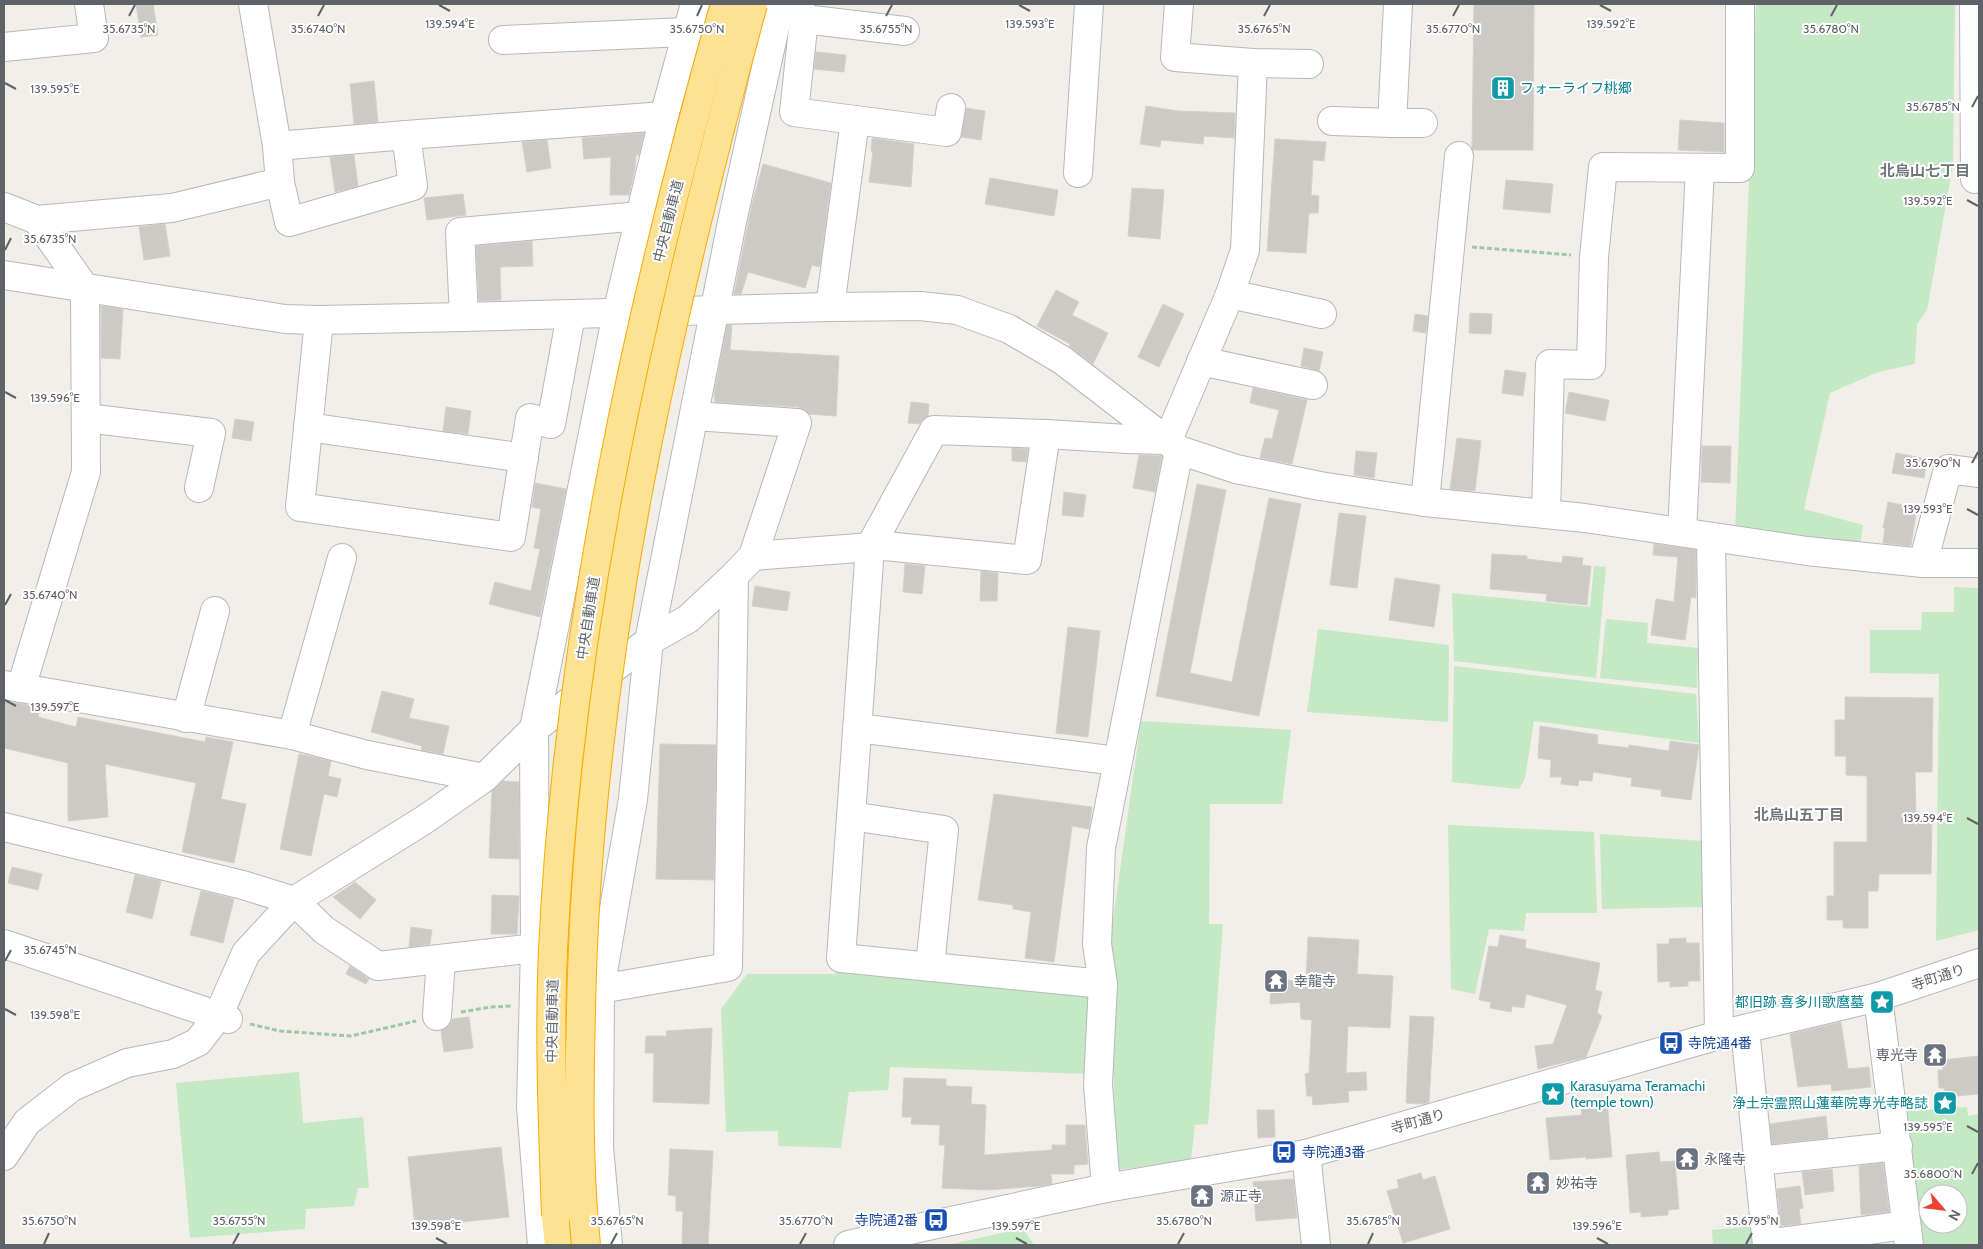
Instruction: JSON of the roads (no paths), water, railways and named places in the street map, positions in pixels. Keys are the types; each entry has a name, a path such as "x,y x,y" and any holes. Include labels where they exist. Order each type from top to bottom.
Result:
{"highway":[{"name":"中央自動車道","path":"559,1245 556,1216 551,1083 553,951 562,829 574,711 595,573 641,331 725,4"},
{"name":"中央自動車道","path":"586,1245 579,1085 582,945 602,714 620,596 670,338 702,200 753,4"}],"street":[{"path":"4,47 94,38 88,4"},
{"path":"253,4 277,146 280,182 290,222 413,186 406,135"},
{"path":"542,1245 531,1107 532,1005 535,948 534,729 617,313 664,116 695,4"},
{"path":"608,1245 599,1148 600,989 633,799 649,641 732,222 780,4"},
{"path":"1078,173 1089,4"},
{"path":"1179,4 1175,56 1253,63 1310,64"},
{"path":"1392,123 1398,4"},
{"path":"1546,514 1550,364 1591,364 1594,257 1603,166 1740,168 1740,4"},
{"path":"1974,4 1975,179"},
{"path":"905,30 801,11 794,112 947,131"},
{"path":"503,40 686,32"},
{"path":"1106,1188 1098,1084 1103,984 1096,944 1100,848 1174,445 1201,361 1230,294 1244,250 1253,63"},
{"path":"277,146 664,116"},
{"path":"830,307 855,120"},
{"path":"1332,122 1423,123"},
{"path":"1425,502 1459,156"},
{"path":"1682,532 1700,168"},
{"path":"4,207 37,220 172,208 280,182"},
{"path":"464,317 460,232 640,216"},
{"path":"37,220 85,288 86,472 12,686 186,718 292,735 367,755 484,778"},
{"path":"4,275 285,319 571,315 830,307 920,306 957,310 1009,329 1062,360 1174,445"},
{"path":"1230,294 1322,314"},
{"path":"319,320 300,507 511,537 530,418 551,424 571,315"},
{"path":"1201,361 1313,385"},
{"path":"5,1151 27,1122 72,1088 127,1063 173,1054 198,1042 223,1017 246,953 294,901 424,820 484,778 534,729 649,641 688,619 753,556 797,423 694,416"},
{"path":"86,418 211,433 199,488"},
{"path":"308,427 524,458"},
{"path":"1103,984 841,958 870,547 934,430 1046,434 1174,445 1236,468 1320,486 1425,502 1586,518 1807,551 1923,563 1979,563"},
{"path":"753,556 885,546 1028,560 1046,434"},
{"path":"1923,563 1948,469 1979,473"},
{"path":"1711,538 1732,1032 1758,1161 1767,1245 1908,1235 1878,997"},
{"path":"292,735 342,558"},
{"path":"600,989 728,967 734,576"},
{"path":"186,718 215,611"},
{"path":"858,728 1117,760"},
{"path":"851,816 944,830 930,966"},
{"path":"4,827 243,885 294,901 324,930 378,966 535,948"},
{"path":"4,944 223,1017"},
{"path":"437,1016 441,959"},
{"name":"寺町通り","path":"848,1245 1106,1188 1306,1154 1732,1032 1878,997 1979,963"},
{"path":"1758,1161 1898,1146"},
{"path":"1306,1154 1316,1245"}],"place":[{"name":"フォーライフ桃郷","path":"1503,88"},
{"name":"幸龍寺","path":"1276,981"},
{"name":"都旧跡 喜多川歌麿墓","path":"1882,1002"},
{"name":"寺院通4番","path":"1671,1043"},
{"name":"専光寺","path":"1935,1055"},
{"name":"Karasuyama Teramachi (temple town)","path":"1553,1094"},
{"name":"浄土宗霊照山蓮華院専光寺略誌","path":"1945,1103"},
{"name":"寺院通3番","path":"1284,1152"},
{"name":"永隆寺","path":"1687,1159"},
{"name":"妙祐寺","path":"1538,1183"},
{"name":"源正寺","path":"1202,1196"},
{"name":"寺院通2番","path":"936,1220"}],"district":[{"name":"北烏山七丁目","path":"1925,171"},
{"name":"北烏山五丁目","path":"1799,815"}]}
